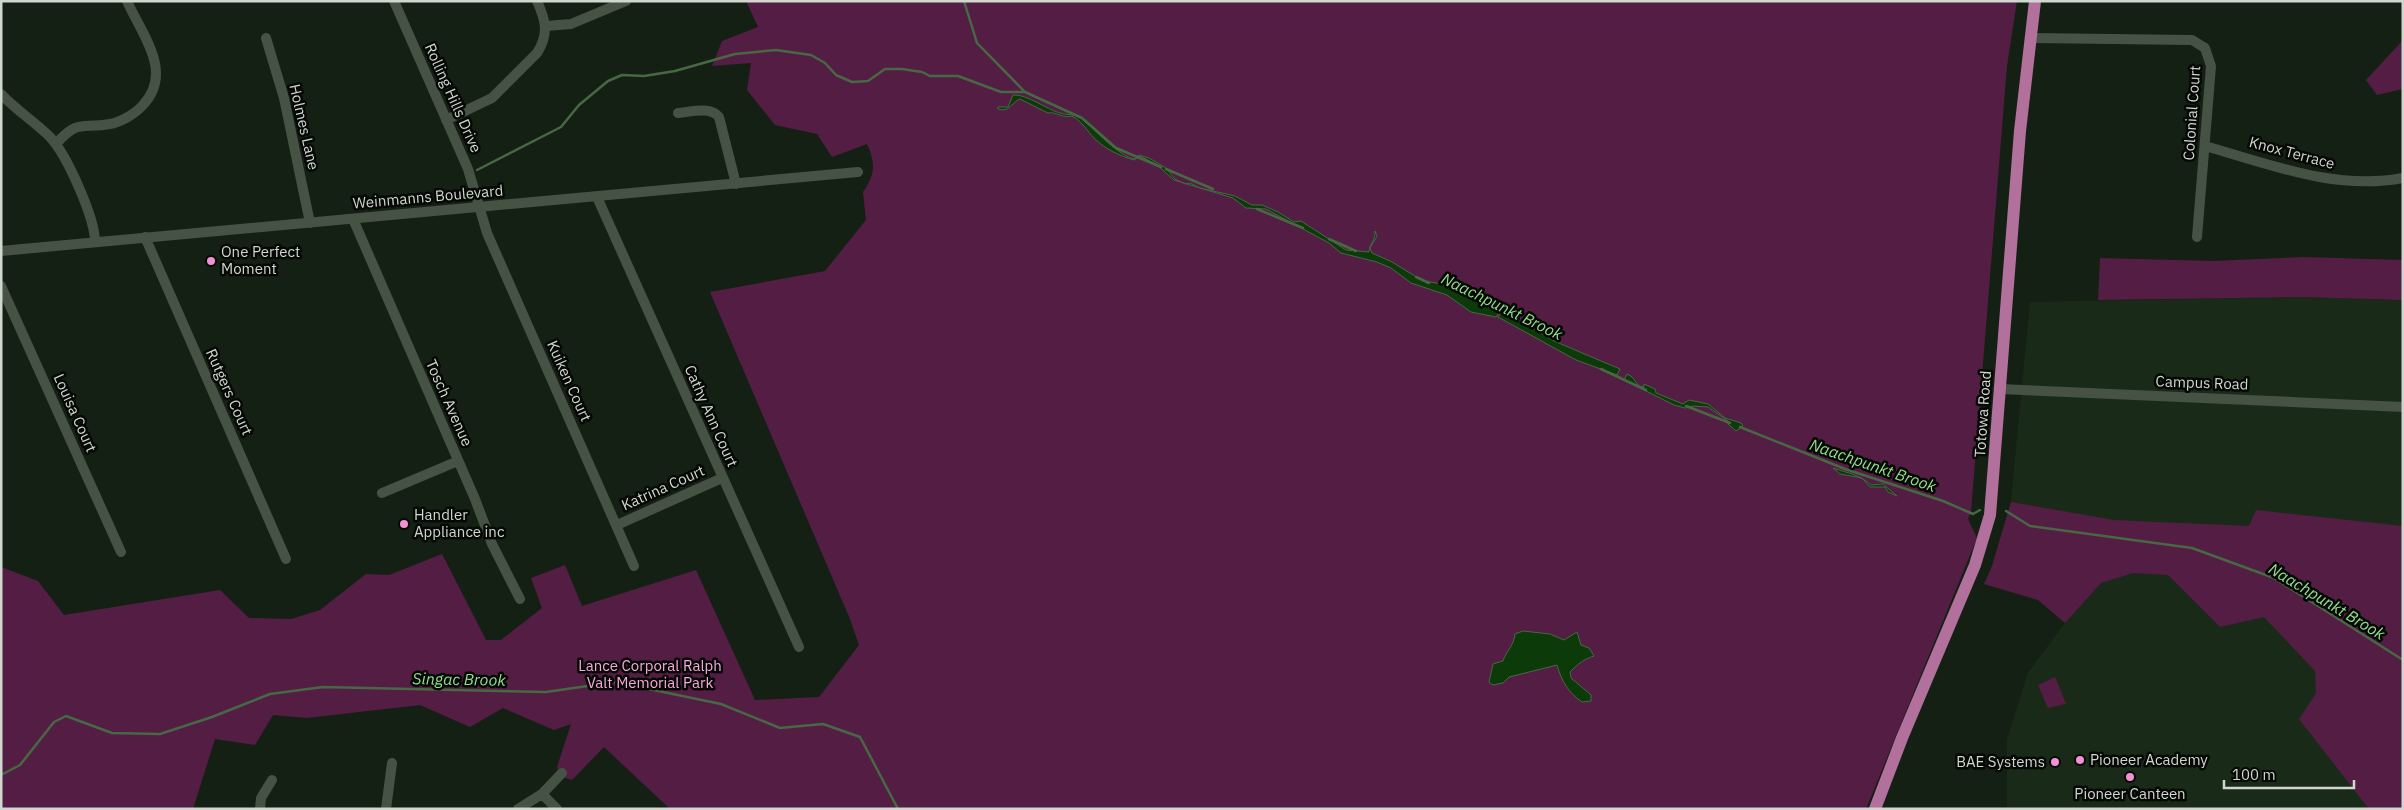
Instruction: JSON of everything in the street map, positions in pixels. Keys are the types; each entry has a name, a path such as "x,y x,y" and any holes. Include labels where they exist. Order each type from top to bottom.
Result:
{"main road":[{"name":"Totowa Road","path":"1874,809 1975,565 1987,528 1992,501 2020,132 2035,1"}],"street":[{"path":"56,144 73,127 110,124 132,114 144,103 153,90 158,75 155,60 126,1"},
{"name":"Rolling Hills Drive","path":"394,1 468,169 478,208"},
{"path":"446,120 485,103 499,93 537,53 545,37 546,26 537,1"},
{"path":"546,26 571,24 626,1"},
{"name":"Holmes Lane","path":"266,38 284,98 310,223"},
{"name":"Colonial Court","path":"2031,38 2192,40 2199,43 2208,53 2211,66 2197,238"},
{"path":"1,94 56,144 93,223 96,242"},
{"path":"678,113 706,111 720,117 736,184"},
{"name":"Knox Terrace","path":"2205,146 2328,179 2386,181 2403,178"},
{"name":"Weinmanns Boulevard","path":"1,250 858,172"},
{"name":"Cathy Ann Court","path":"597,197 799,647"},
{"name":"Kuiken Court","path":"478,208 634,566"},
{"name":"Tosch Avenue","path":"353,219 458,460 492,544 520,599"},
{"name":"Rutgers Court","path":"144,237 286,559"},
{"name":"Louisa Court","path":"1,286 121,552"},
{"name":"Campus Road","path":"2001,390 2403,407"},
{"path":"382,493 458,460"},
{"name":"Katrina Court","path":"617,525 722,478"},
{"path":"386,809 392,763"},
{"path":"518,809 542,794 562,773"},
{"path":"260,809 261,798 272,780"},
{"path":"542,794 556,809"}],"shaded area":[{"path":"1013,95 1030,99 1060,113 1079,117 1122,153 1135,159 1139,155 1149,158 1166,168 1175,179 1182,182 1174,180 1156,164 1140,156 1134,160 1108,149 1099,143 1072,116 1065,117 1048,113 1020,99 1005,110 998,109 998,107 1008,107"},
{"path":"1201,188 1235,196 1252,205 1262,205 1294,222 1301,221 1346,250 1369,252 1370,247 1374,237 1375,231 1377,236 1370,248 1372,253 1392,262 1423,281 1462,287 1501,309 1496,317 1471,312 1447,295 1411,283 1391,268 1377,262 1341,253 1329,243 1266,209 1246,208 1233,198"},
{"path":"2300,297 2403,300 2403,809 2007,809 2007,739 2028,673 2065,623 2038,600 1984,584 1992,566 2011,502 2030,302"},
{"path":"1503,310 1554,341 1620,369 1617,375 1576,360 1498,317"},
{"path":"1627,374 1639,386 1644,387 1644,384 1655,389 1656,393 1683,404 1689,400 1708,404 1725,418 1741,423 1743,426 1736,431 1728,424 1728,421 1708,407 1694,406 1685,408 1674,405 1624,380"},
{"path":"1833,468 1853,474 1861,478 1840,474"},
{"path":"1863,479 1871,485 1883,484 1897,496 1888,492 1885,487 1870,487"},
{"path":"1523,631 1550,634 1564,640 1577,632 1581,645 1589,648 1594,656 1578,664 1570,672 1571,678 1591,695 1591,701 1582,702 1569,690 1563,682 1557,665 1509,677 1503,683 1493,685 1489,682 1493,664 1503,661 1515,634"}],"green space":[{"name":"Lance Corporal Ralph Valt Memorial Park","path":"746,1 2017,1 2007,66 1971,512 1968,519 1977,538 1866,809 670,809 604,747 572,780 559,776 557,767 571,724 554,730 503,708 470,727 420,705 307,718 273,715 255,745 215,739 193,809 1,809 1,567 38,581 64,615 220,590 249,618 291,619 320,610 366,574 389,575 442,554 486,640 501,640 542,608 531,578 565,565 582,606 696,570 755,700 819,697 859,645 850,619 710,292 825,271 866,220 863,192 870,180 873,163 867,144 832,157 817,134 775,125 747,90 751,63 712,66 722,41 758,27"},
{"path":"2403,40 2403,89 2377,95 2366,80"},
{"path":"2302,257 2403,260 2403,300 2300,297 2098,300 2100,258 2213,261"},
{"path":"2011,502 2114,520 2249,526 2256,510 2403,526 2403,809 2369,809 2299,719 2316,693 2315,671 2264,617 2220,627 2168,575 2133,573 2101,583 2065,623 2038,600 1984,584 1992,566"},
{"path":"2055,677 2066,704 2048,708 2038,685"}],"waterway":[{"name":"Naachpunkt Brook","path":"964,1 977,43 1025,92 1082,118 1116,148 1161,167"},
{"name":"Naachpunkt Brook","path":"477,170 561,127 579,105 608,81 622,75 644,76 675,71 735,54 776,50 811,55 825,63 836,75 852,82 868,81 885,69 902,69 922,72 930,76 958,76 1001,92 1024,92"},
{"name":"Naachpunkt Brook","path":"1166,169 1213,189"},
{"name":"Naachpunkt Brook","path":"1257,209 1303,228"},
{"name":"Naachpunkt Brook","path":"1329,239 1356,251"},
{"name":"Naachpunkt Brook","path":"1416,277 1429,283"},
{"name":"Naachpunkt Brook","path":"1601,369 1646,390"},
{"name":"Naachpunkt Brook","path":"1686,406 1730,423"},
{"name":"Naachpunkt Brook","path":"1740,427 1845,469 1943,501 1973,514 1980,510"},
{"name":"Naachpunkt Brook","path":"2006,511 2030,526 2192,548 2274,578 2403,660"},
{"name":"Singac Brook","path":"1,775 20,765 54,722 66,716 112,733 160,734 212,717 270,694 323,687 546,692 615,682 721,704 780,728 823,724 860,737 898,809"}],"place":[{"name":"One Perfect Moment","path":"211,261"},
{"name":"Handler Appliance inc","path":"404,524"},
{"name":"Pioneer Academy","path":"2080,760"},
{"name":"BAE Systems","path":"2055,762"},
{"name":"Pioneer Canteen","path":"2130,777"}]}
